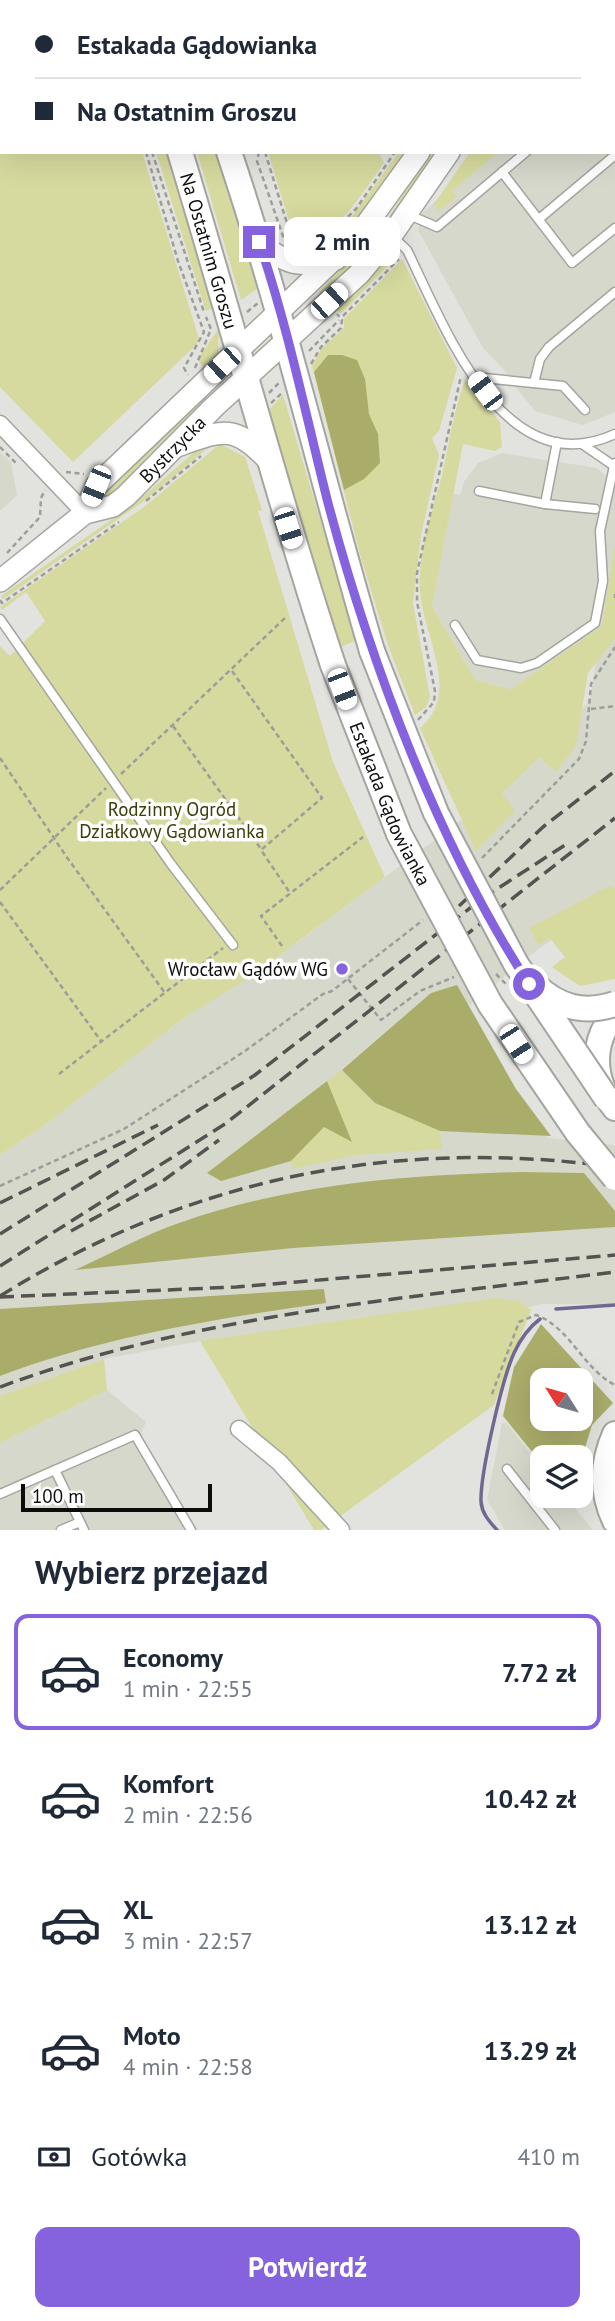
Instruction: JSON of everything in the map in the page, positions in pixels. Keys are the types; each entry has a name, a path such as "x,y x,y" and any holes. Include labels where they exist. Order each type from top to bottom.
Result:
{"main road":[{"name":"Na Ostatnim Groszu","path":"181,154 238,351"},
{"path":"230,154 260,244 273,305 287,340"},
{"name":"Estakada Gądowianka","path":"287,340 329,505 372,651 436,813 516,964 611,1103"},
{"name":"Estakada Gądowianka","path":"238,351 268,460 333,665 399,834 490,1004 556,1102 615,1178"},
{"path":"516,964 545,994 566,1006 585,1010 615,1004"},
{"path":"611,1103 597,1070 597,1045 615,1013"},
{"path":"615,1434 604,1475 607,1502 615,1521"}],"street":[{"name":"Bystrzycka","path":"85,513 96,486 238,351 273,305 336,259 374,218 418,154"},
{"name":"Bystrzycka","path":"0,581 85,513 113,506 359,274 391,236 448,154"},
{"path":"260,244 282,259 298,265 336,259"},
{"path":"0,424 85,513"},
{"path":"174,447 218,431 228,432 246,438 268,460"},
{"path":"239,1429 279,1462 341,1530"}],"lane":[{"path":"407,214 437,227 524,154"},
{"path":"539,219 615,155"},
{"path":"502,172 572,263 615,228"},
{"path":"391,236 407,250 466,367 495,405 516,425 557,442 582,444 615,434"},
{"path":"534,383 540,359 549,347 615,292"},
{"path":"474,377 563,386 586,410"},
{"path":"545,504 557,442"},
{"path":"455,625 477,660 521,667 537,663 595,623 603,581 600,531 614,464 582,444"},
{"path":"479,491 545,504 595,509"},
{"path":"0,618 113,781 232,943"},
{"path":"0,1494 135,1435 191,1530"},
{"path":"507,1469 555,1530"},
{"path":"55,1470 82,1526 61,1530"}],"path":[{"path":"147,154 204,332 184,368 189,376"},
{"path":"153,154 211,329 195,363 195,369 201,376"},
{"path":"259,154 257,161 283,237 291,249 294,242 266,154"},
{"path":"315,248 356,209 394,154"},
{"path":"244,314 273,305"},
{"path":"198,316 205,314"},
{"path":"306,357 310,348 340,319 341,328 321,347 311,364"},
{"path":"422,714 428,710 435,691 417,602 417,573 453,401 466,367"},
{"path":"263,399 281,380"},
{"path":"265,409 284,391"},
{"path":"0,560 40,517 43,491 51,484"},
{"path":"0,890 286,617"},
{"path":"486,868 482,858 579,759 586,741 591,709 591,684 615,647"},
{"path":"231,670 322,798 261,850"},
{"path":"591,709 615,706"},
{"path":"173,726 289,893"},
{"path":"0,758 166,993"},
{"path":"282,946 261,916 363,837"},
{"path":"0,902 101,1041"},
{"path":"0,1185 124,1129 245,1051 348,979 426,918"},
{"path":"59,1074 232,943"},
{"path":"348,979 381,1020 420,991"},
{"path":"492,1394 519,1322 536,1315 549,1320 601,1376 615,1385"}],"shaded area":[{"path":"492,154 615,154 615,412 583,425 535,411 513,384 506,384 508,374 483,348 418,230 423,212"},
{"path":"0,452 11,462 17,495 0,511"},
{"path":"502,453 597,468 606,476 615,477 615,895 536,951 466,1008 529,1116 548,1138 615,1145 615,1304 541,1304 472,1322 200,1341 104,1359 0,1396 0,1155 45,1125 184,1018 298,942 464,818 590,701 601,627 511,689 475,680 432,606 453,494 460,495 464,482 478,463"},
{"path":"107,1390 146,1422 137,1443 186,1530 0,1530 0,1443"},
{"path":"502,1423 506,1423 530,1453 530,1508 575,1508 593,1530 505,1530 487,1500"}],"green space":[{"path":"0,154 143,154 199,339 196,345 73,462 0,387"},
{"path":"157,154 167,154 213,308 206,311"},
{"path":"198,154 220,154 261,286 241,300"},
{"path":"269,154 379,154 384,163 358,199 324,238 303,252 298,250"},
{"path":"398,154 408,154 353,227 325,251 308,259 353,215"},
{"path":"428,154 439,154 377,242 323,296 319,292 384,225"},
{"path":"469,154 496,154 452,191 456,197 439,211 434,204"},
{"path":"395,258 341,314 335,308 383,260"},
{"path":"402,259 457,368 439,431 432,438 439,455 421,535 413,603 430,697 426,707 415,715 389,648 361,558 312,366 322,348 344,328 344,319"},
{"path":"219,328 218,353 206,369 197,360"},
{"path":"328,355 342,355 357,360 365,379 369,414 378,434 380,463 364,479 344,490 314,372"},
{"path":"465,380 500,422 502,447 495,451 463,444 432,606 475,680 511,689 602,626 615,544 615,639 588,673 576,746 556,772 539,757 502,793 515,811 476,851 420,728 432,714 438,698 439,681 420,591 421,562 426,532"},
{"path":"203,394 207,399 150,454 110,499 94,499"},
{"path":"283,395 356,640 341,647 268,411"},
{"path":"221,437 144,501 3,599 1,596 134,504 204,444"},
{"name":"Rodzinny Ogród Działkowy Gądowianka","path":"220,444 245,457 262,510 258,511 333,762 385,877 250,977 184,1018 45,1125 0,1155 0,646 10,656 45,621 26,592 2,610 0,607 144,507"},
{"path":"609,886 615,888 615,979 580,986 552,967 565,957 550,938 538,945 529,928"},
{"path":"457,985 516,1089 551,1136 440,1131 375,1103 342,1070 431,993"},
{"path":"342,1070 375,1103 440,1131 442,1149 356,1155 292,1169 291,1161 324,1127 351,1141 327,1081"},
{"path":"327,1081 352,1142 324,1127 291,1161 221,1181 207,1173"},
{"path":"520,1172 584,1173 615,1211 615,1227 293,1248 75,1270 169,1227 223,1209 265,1199 307,1190 392,1179"},
{"path":"324,1289 326,1303 161,1330 80,1350 0,1376 0,1309"},
{"path":"496,1298 519,1301 531,1310 494,1405 321,1530 314,1530 200,1341"},
{"path":"541,1324 581,1368 530,1368 530,1432 590,1432 586,1445 530,1445 530,1449 503,1416 514,1367"},
{"path":"104,1359 107,1390 0,1443 0,1396"},
{"path":"593,1381 613,1403 593,1424"}],"waterway":[{"path":"556,1309 615,1305"},
{"path":"497,1530 489,1521 481,1502 488,1450 514,1353 525,1334 540,1319"}],"railway":[{"path":"459,906 543,827 615,771"},
{"path":"0,1266 225,1124 615,818"},
{"path":"0,1234 255,1075 483,898 565,845"},
{"path":"0,1203 158,1125"},
{"path":"71,1231 164,1180 219,1140"},
{"path":"0,1296 72,1255 145,1222 220,1195 296,1176 373,1164 452,1158 533,1159 615,1167"},
{"path":"0,1297 236,1287 615,1255"},
{"path":"0,1387 74,1362 226,1325 382,1301 615,1272"}],"place":[{"name":"Wrocław Gądów WG","path":"342,969"}],"route":[{"path":"259,242 298,377 329,505 372,651 436,813 529,984"}]}
